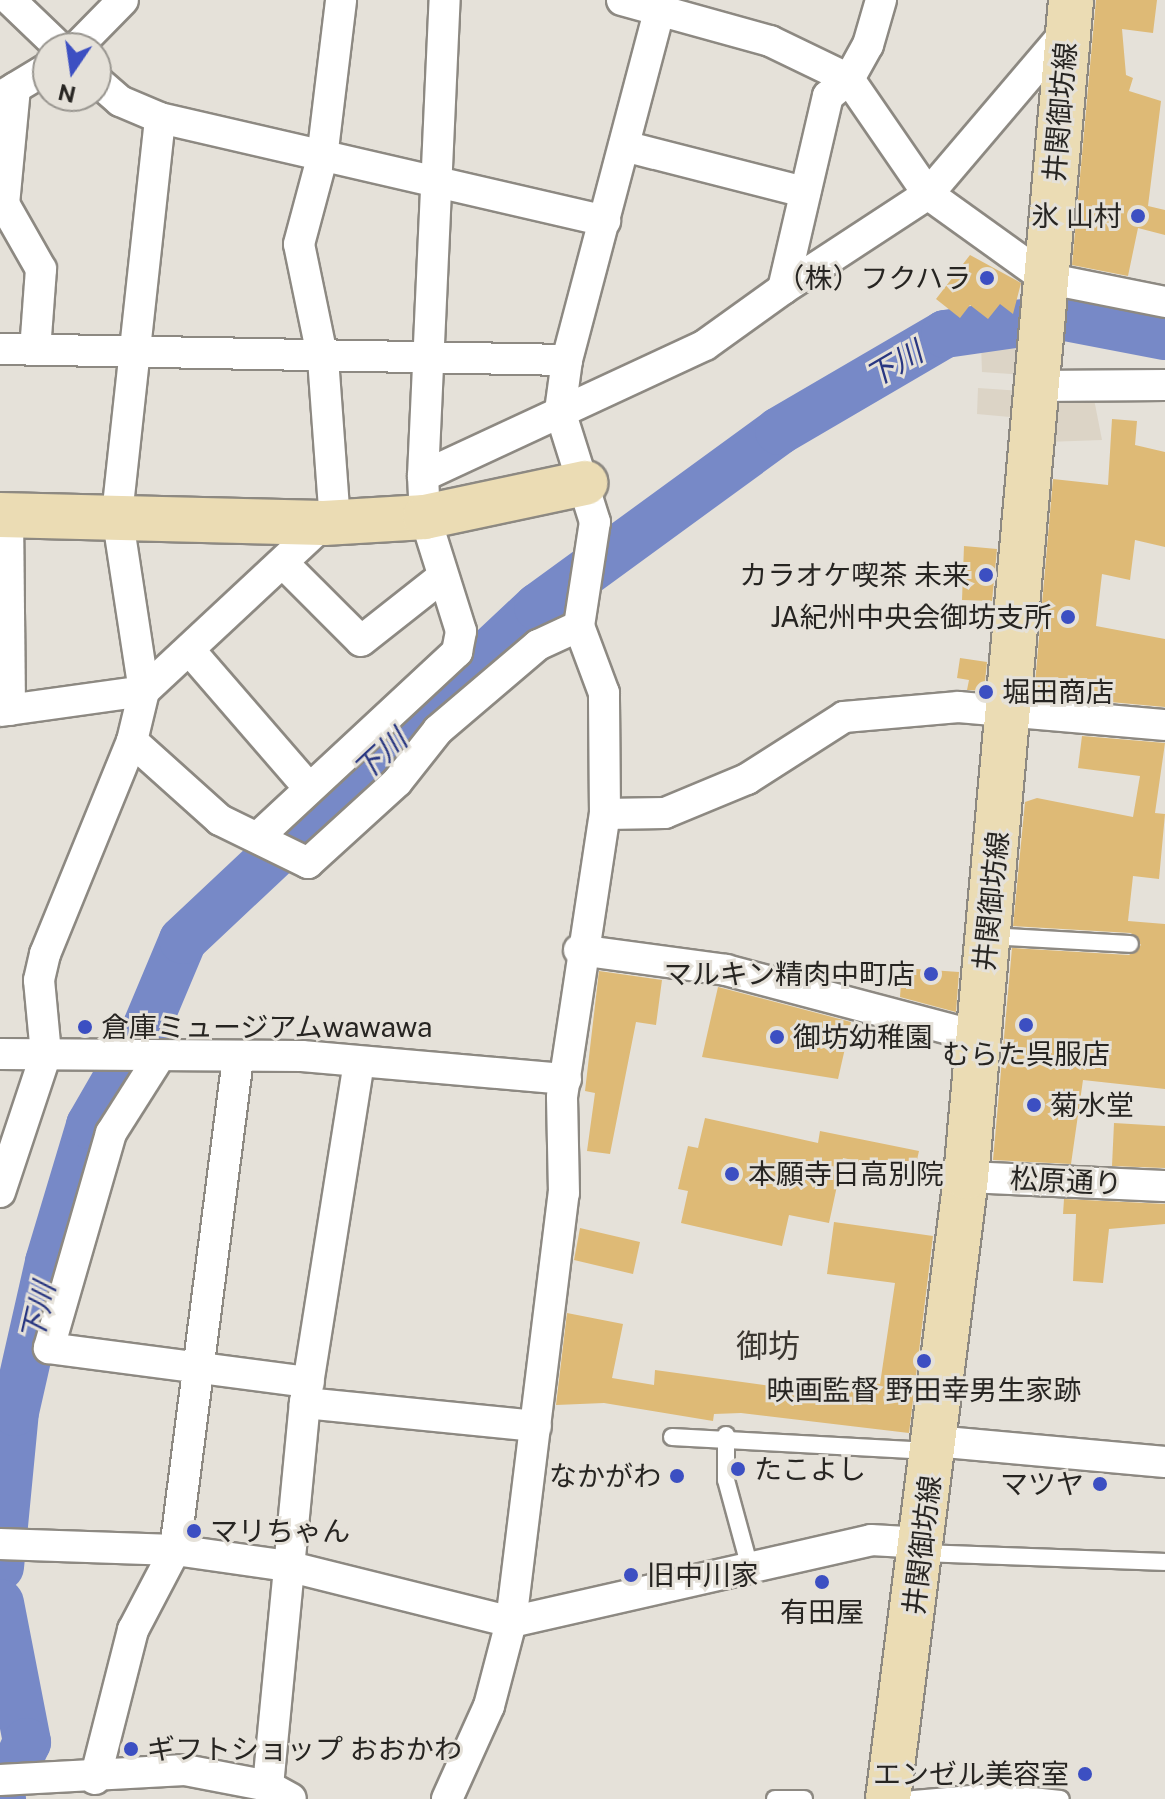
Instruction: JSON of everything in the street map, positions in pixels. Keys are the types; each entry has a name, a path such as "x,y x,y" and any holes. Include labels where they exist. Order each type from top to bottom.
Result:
{"main road":[{"name":"井関御坊線","path":"888,1799 924,1548 966,1177 976,1036 1011,711 1041,306 1069,16"},
{"path":"4,515 117,515 330,523 424,496 585,483"}],"street":[{"path":"10,0 43,32"},
{"path":"92,32 123,0"},
{"path":"4,515 5,711 144,691 192,653 330,523 323,360 299,244 322,158 341,0"},
{"path":"262,839 309,788 457,652 461,631 442,577 424,496 423,358 445,0"},
{"path":"622,0 662,3 770,41 849,79 928,194 1041,306 1165,302"},
{"path":"783,289 828,96 849,79 881,0"},
{"path":"447,1799 489,1706 511,1622 564,1193 566,1079 579,950 605,814 604,693 579,612 594,536 585,483 560,411 567,360 662,3"},
{"path":"424,496 560,411 705,345 783,289 928,194 1069,16"},
{"path":"32,77 7,92 2,204 41,269 35,350"},
{"path":"112,94 120,101 160,118 322,158 605,221"},
{"path":"0,1192 46,1054 39,980 45,954 132,741 144,691 117,515 129,357 160,118"},
{"path":"624,146 805,192"},
{"path":"0,349 129,357 567,360"},
{"path":"1035,386 1165,385"},
{"path":"285,565 361,641 442,577"},
{"path":"132,741 220,820 262,839 296,860 308,863 397,782 438,730 579,612"},
{"path":"192,653 309,788"},
{"path":"605,814 665,813 747,779 844,717 945,708 1165,725"},
{"path":"579,950 726,970 976,1036"},
{"path":"0,1054 153,1059 238,1056 359,1062 566,1079"},
{"path":"95,1779 133,1630 175,1550 238,1056"},
{"path":"153,1059 111,1133 49,1348 307,1393 536,1426"},
{"path":"0,1780 95,1779 185,1770 280,1793 287,1566 307,1393 359,1062"},
{"name":"松原通り","path":"966,1177 1165,1186"},
{"path":"934,1446 1165,1462"},
{"path":"8,1544 175,1550 287,1566 511,1622 871,1540 924,1548"}],"lane":[{"path":"987,936 1130,944"},
{"path":"726,1435 726,1480 750,1568"},
{"path":"672,1437 726,1435 934,1446"},
{"path":"924,1548 1165,1562"},
{"path":"914,1799 994,1792 1061,1799"},
{"path":"775,1799 804,1799"}],"shaded area":[{"path":"1029,336 1026,375 982,372 981,344"},
{"path":"978,388 1023,391 1021,418 977,414"},
{"path":"1093,394 1102,440 1046,442 1045,395"}],"building":[{"path":"1096,0 1157,0 1153,33 1122,29 1126,75 1133,78 1129,91 1161,101 1148,206 1165,210 1165,235 1138,228 1128,276 1072,265"},
{"name":"（株）フクハラ","path":"970,255 1021,283 1013,314 1000,304 988,319 970,305 960,318 936,299"},
{"path":"1112,419 1137,421 1135,445 1165,452 1165,547 1135,540 1130,580 1102,574 1096,626 1165,639 1165,707 1034,695 1053,479 1108,485"},
{"name":"カラオケ喫茶 未来","path":"964,546 997,549 992,601 962,600"},
{"path":"960,658 987,662 984,691 967,690 969,680 957,678"},
{"path":"1082,736 1165,743 1155,813 1165,814 1159,879 1133,876 1128,921 1165,924 1165,1089 1083,1080 1071,1164 993,1160 1012,948 1129,955 1141,945 1131,933 1013,926 1025,802 1037,798 1133,817 1140,776 1078,768"},
{"name":"マルキン精肉中町店","path":"902,968 959,972 956,1012 900,997"},
{"path":"599,971 662,980 656,1025 636,1022 610,1154 587,1151 595,1093 585,1091"},
{"name":"御坊幼稚園","path":"718,987 851,1022 838,1079 702,1057"},
{"path":"705,1118 818,1143 820,1131 919,1151 914,1173 843,1158 829,1223 789,1215 782,1246 681,1223 688,1191 678,1189 688,1146 698,1148"},
{"path":"1114,1123 1165,1126 1165,1168 1112,1166"},
{"path":"1064,1199 1165,1204 1165,1224 1109,1229 1103,1283 1073,1281 1076,1214 1063,1214"},
{"path":"834,1222 933,1236 909,1433 741,1413 714,1414 713,1421 604,1403 556,1405 567,1313 623,1324 612,1378 654,1385 655,1370 821,1393 828,1375 880,1384 895,1283 827,1274"},
{"path":"580,1228 640,1242 633,1274 574,1260"}],"waterway":[{"name":"下川","path":"0,1567 15,1412 49,1262 90,1125 146,1028 183,940 538,607 779,431 945,334 1065,317 1165,336"},
{"name":"下川","path":"0,1603 27,1742 20,1757"}],"place":[{"name":"氷 山村","path":"1138,216"},
{"name":"（株）フクハラ","path":"987,278"},
{"name":"カラオケ喫茶 未来","path":"986,575"},
{"name":"JA紀州中央会御坊支所","path":"1068,617"},
{"name":"堀田商店","path":"986,692"},
{"name":"マルキン精肉中町店","path":"931,974"},
{"name":"むらた呉服店","path":"1026,1025"},
{"name":"倉庫ミュージアムwawawa","path":"85,1027"},
{"name":"御坊幼稚園","path":"777,1037"},
{"name":"菊水堂","path":"1034,1105"},
{"name":"本願寺日高別院","path":"732,1174"},
{"name":"映画監督 野田幸男生家跡","path":"924,1361"},
{"name":"たこよし","path":"738,1469"},
{"name":"なかがわ","path":"677,1476"},
{"name":"マツヤ","path":"1100,1484"},
{"name":"マリちゃん","path":"194,1531"},
{"name":"旧中川家","path":"631,1575"},
{"name":"有田屋","path":"822,1582"},
{"name":"ギフトショップ おおかわ","path":"131,1749"},
{"name":"エンゼル美容室","path":"1085,1774"}],"district":[{"name":"御坊","path":"768,1346"}]}
